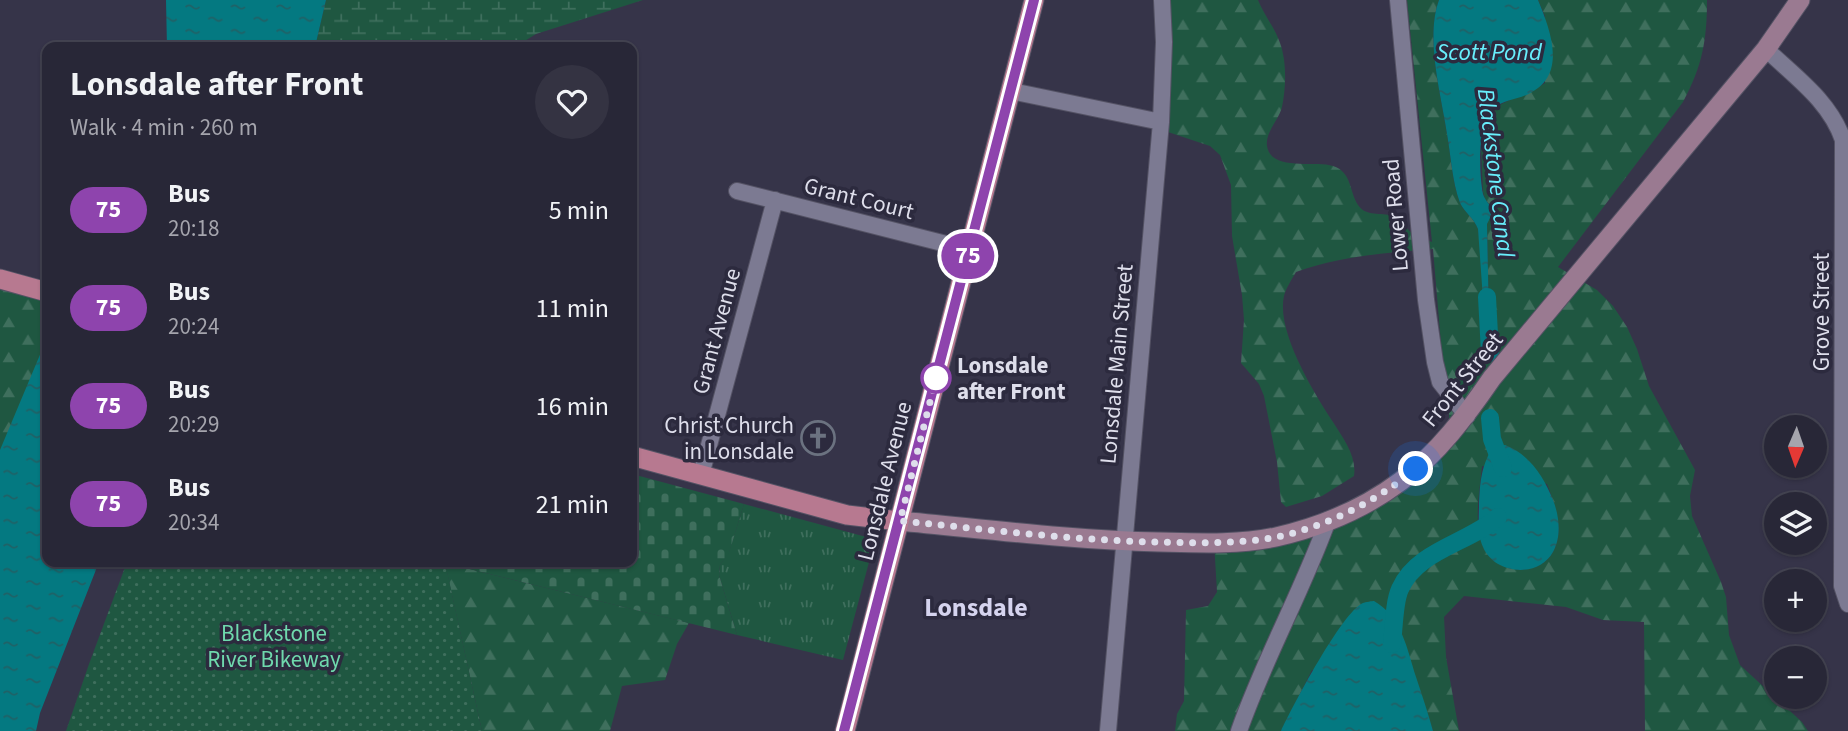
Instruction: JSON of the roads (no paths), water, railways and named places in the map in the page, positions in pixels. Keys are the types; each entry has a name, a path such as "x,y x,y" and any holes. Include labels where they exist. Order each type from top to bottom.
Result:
{"main road":[{"name":"Lonsdale Avenue","path":"845,731 1034,0"},
{"name":"Front Street","path":"900,521 1125,541 1210,544 1240,542 1294,532 1351,512 1399,483 1425,461 1467,416 1492,378 1766,49 1800,0"},
{"path":"0,279 42,291"},
{"path":"637,457 847,515 900,521"}],"street":[{"name":"Lonsdale Main Street","path":"1108,731 1160,122 1164,42 1162,0"},
{"name":"Lower Road","path":"1398,0 1434,362 1440,382 1467,416"},
{"name":"Grove Street","path":"1766,49 1833,115 1843,141 1846,178 1845,586 1848,604"},
{"path":"1011,91 1160,122"},
{"name":"Grant Court","path":"737,191 970,250"},
{"name":"Grant Avenue","path":"701,475 775,200"},
{"path":"1239,731 1315,557 1328,520"}],"water":[{"path":"166,0 326,0 316,42 167,42"},
{"name":"Scott Pond","path":"1439,0 1538,0 1553,50 1549,74 1543,84 1527,95 1497,106 1484,126 1480,150 1482,185 1484,196 1493,212 1487,224 1489,319 1485,320 1478,229 1457,195 1436,66 1434,31"},
{"path":"42,350 42,567 97,567 40,713 36,731 0,731 0,450"},
{"path":"1505,445 1528,460 1540,475 1557,512 1559,532 1553,552 1546,561 1527,569 1516,570 1496,563 1483,547 1480,537 1479,497 1483,469 1492,448"},
{"path":"1374,601 1391,616 1402,634 1433,731 1281,731 1318,661 1343,623 1363,603"}],"waterway":[{"name":"Blackstone Canal","path":"1487,297 1490,353"},
{"name":"Blackstone Canal","path":"1490,418 1492,439 1503,468"},
{"name":"Blackstone Canal","path":"1392,644 1396,601 1408,576 1431,556 1473,534 1498,517"}],"place":[{"name":"Lonsdale after Front","path":"936,378"},
{"name":"Christ Church in Lonsdale","path":"818,438"}],"district":[{"name":"Lonsdale","path":"976,607"}],"park label":[{"name":"Blackstone River Bikeway","path":"274,646"}]}
